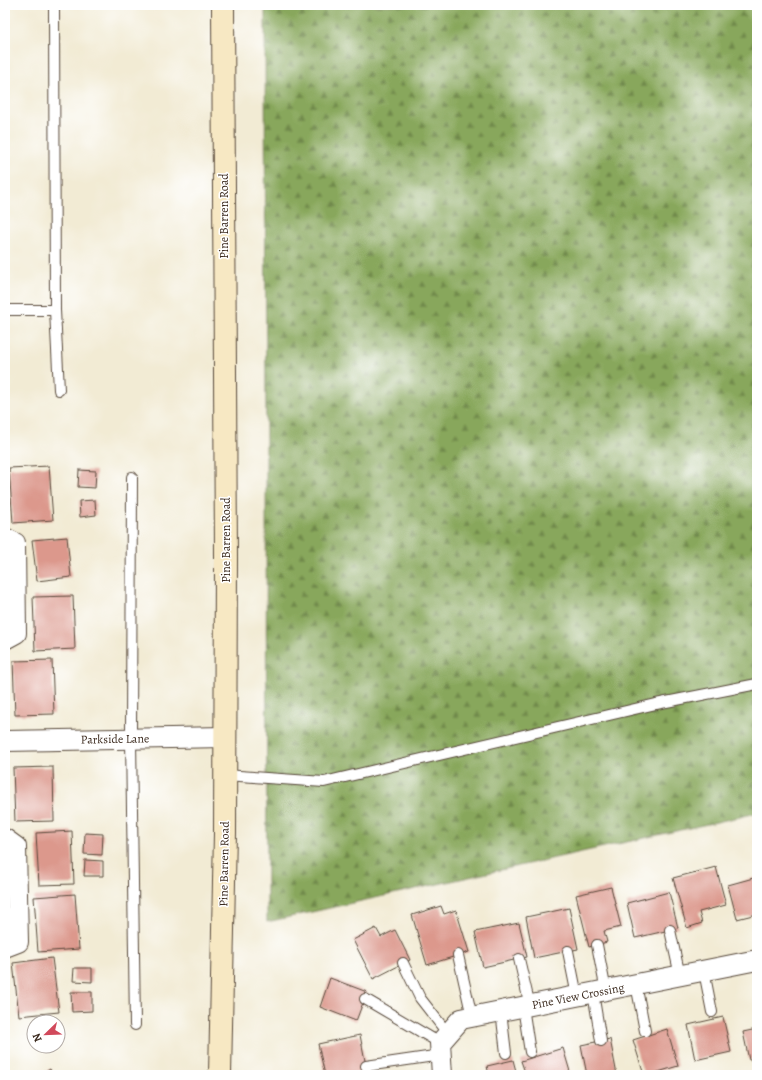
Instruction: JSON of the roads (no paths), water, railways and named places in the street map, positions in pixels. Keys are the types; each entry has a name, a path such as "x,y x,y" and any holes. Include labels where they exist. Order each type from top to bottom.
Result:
{"main road":[{"name":"Pine Barren Road","path":"220,1075 226,737 223,5"}],"street":[{"path":"5,538 15,543 16,633 5,639"},
{"name":"Parkside Lane","path":"5,741 226,737"},
{"path":"5,839 16,846 18,942 5,947"},
{"name":"Pine View Crossing","path":"443,1044 462,1019 757,960"},
{"path":"442,1075 443,1044"}],"lane":[{"path":"54,5 55,310 59,390"},
{"path":"5,310 55,310"},
{"path":"132,478 131,738 135,1025"},
{"path":"225,774 324,782 656,704 757,684"},
{"path":"670,930 680,976"},
{"path":"597,945 592,993 601,1041"},
{"path":"568,951 592,993"},
{"path":"458,955 472,1017"},
{"path":"519,959 526,1006 530,1052"},
{"path":"403,963 443,1044"},
{"path":"704,971 712,1012"},
{"path":"636,984 644,1031"},
{"path":"365,999 443,1044"},
{"path":"501,1012 506,1053"},
{"path":"366,1066 443,1044"}]}
